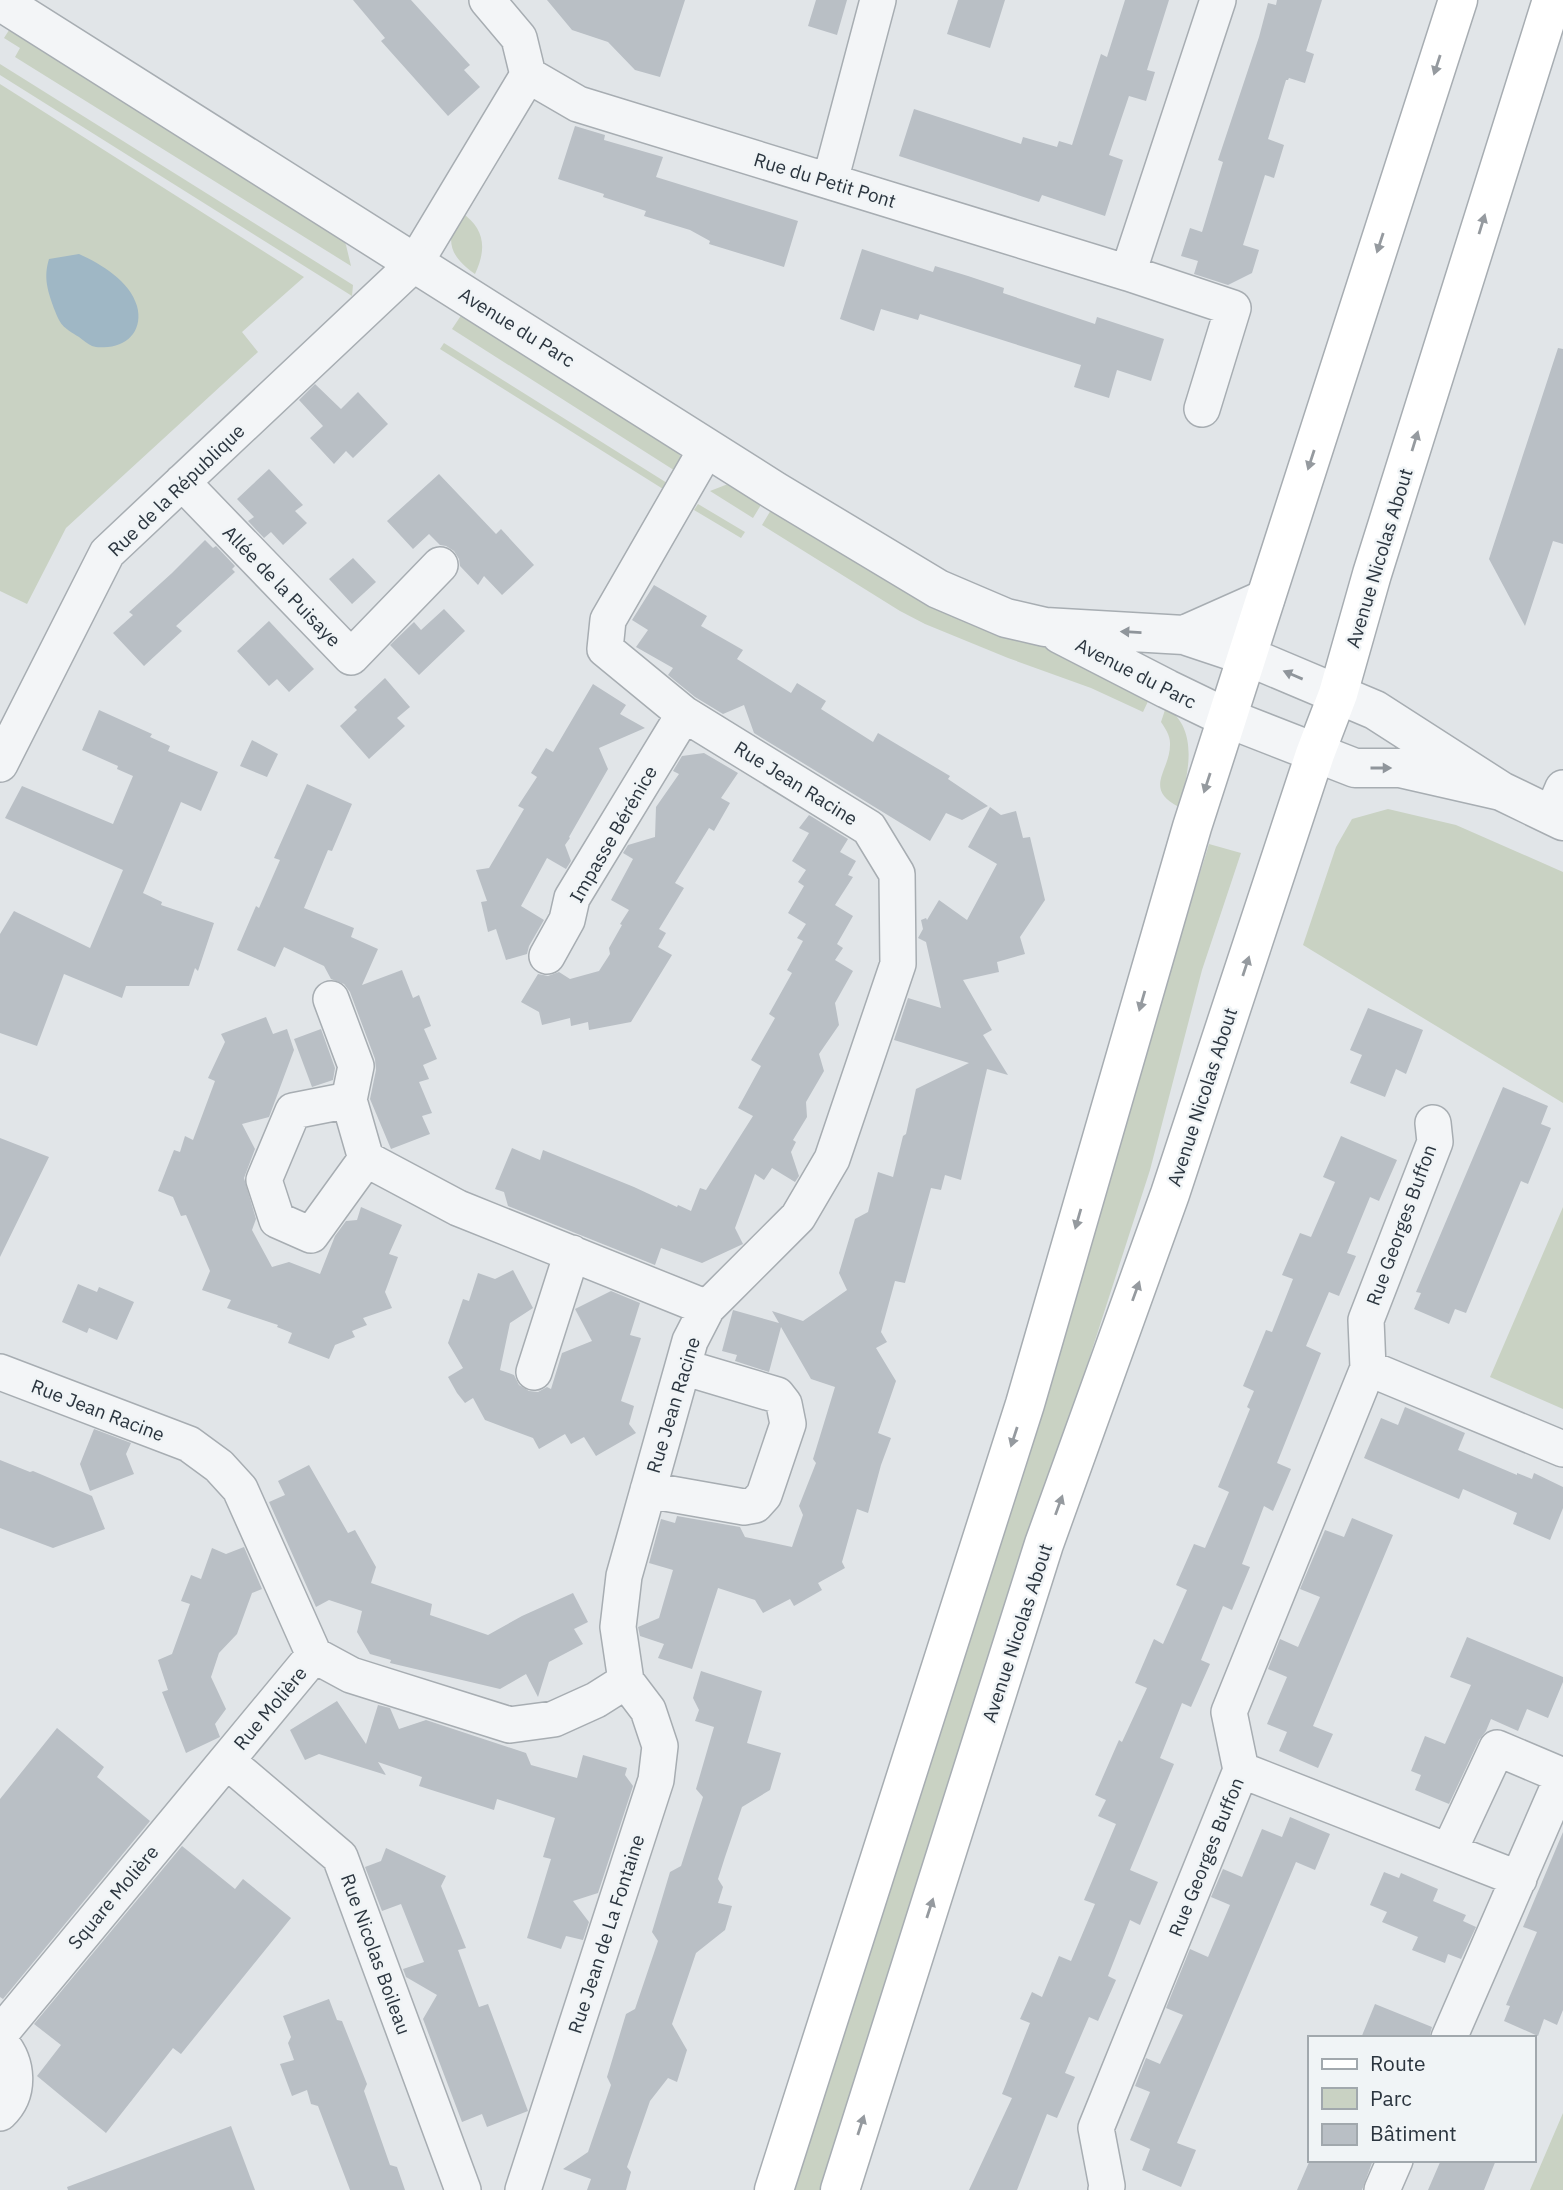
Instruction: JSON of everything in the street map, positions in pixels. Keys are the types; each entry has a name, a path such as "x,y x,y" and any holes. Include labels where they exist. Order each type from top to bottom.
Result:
{"main road":[{"path":"774,2190 1025,1404 1192,827 1458,0"},
{"name":"Avenue Nicolas About","path":"840,2190 1045,1544 1170,1194 1315,754 1338,694 1372,574 1552,0"}],"street":[{"path":"415,263 528,75 519,38 487,0"},
{"path":"830,181 878,0"},
{"path":"1128,272 1218,0"},
{"name":"Avenue du Parc","path":"0,1 707,448 938,589 1006,618 1045,627 1184,635 1247,656 1375,710 1502,792"},
{"name":"Rue du Petit Pont","path":"528,75 578,104 1128,272 1233,308 1202,409"},
{"name":"Rue de la République","path":"0,764 107,553 415,263"},
{"name":"Rue Jean Racine","path":"626,1681 618,1627 624,1576 690,1341 708,1308 798,1217 832,1159 898,964 897,874 869,828 684,714 605,649 608,620 707,448"},
{"name":"Allée de la Puisaye","path":"182,482 351,657 440,565"},
{"name":"Avenue du Parc","path":"1184,635 1265,599"},
{"name":"Avenue du Parc","path":"1045,627 1167,690 1315,754 1355,768 1400,768 1502,792"},
{"name":"Impasse Bérénice","path":"547,956 567,920 572,898 684,714"},
{"path":"1502,792 1559,808"},
{"path":"331,999 356,1066 349,1100 366,1159 458,1208 708,1308"},
{"path":"349,1100 293,1111 264,1180 277,1220 311,1236 366,1159"},
{"name":"Rue Georges Buffon","path":"1110,2189 1096,2129 1241,1770 1229,1712 1368,1368 1366,1320 1435,1142 1433,1123"},
{"path":"534,1372 572,1254"},
{"path":"648,1490 744,1507 755,1505 764,1495 788,1424 784,1404 777,1395 682,1367"},
{"path":"1368,1368 1563,1449"},
{"name":"Rue Jean Racine","path":"0,1373 189,1444 219,1466 240,1489 314,1655"},
{"path":"314,1655 351,1675 510,1725 554,1719 596,1700 626,1681"},
{"name":"Rue Molière","path":"227,1760 314,1655"},
{"name":"Rue Jean de La Fontaine","path":"523,2190 656,1780 660,1746 648,1710 626,1681"},
{"path":"1449,1851 1497,1748 1563,1776 1450,2036"},
{"name":"Square Molière","path":"0,2034 227,1760"},
{"name":"Rue Nicolas Boileau","path":"227,1760 340,1857 463,2190"},
{"path":"1241,1770 1519,1879"},
{"path":"0,2042 14,2064 16,2080 12,2095 0,2113"},
{"path":"1382,2190 1394,2162"}],"green space":[{"path":"11,27 340,234 351,266 15,57 20,48 4,38"},
{"path":"0,64 353,285 352,296 0,75"},
{"path":"0,84 304,277 242,332 258,352 66,528 27,604 0,591"},
{"path":"461,212 475,225 482,240 481,256 475,274 459,261 452,246 452,231"},
{"path":"464,311 678,450 681,458 680,474 452,329"},
{"path":"444,343 675,488 671,494 440,349"},
{"path":"728,484 738,486 764,500 753,518 710,491"},
{"path":"698,504 745,532 741,538 694,510"},
{"path":"774,505 1151,695 1143,712 1091,688 925,624 900,611 762,525"},
{"path":"1166,707 1184,728 1189,754 1179,807 1168,800 1160,786 1170,743 1161,722"},
{"path":"1388,809 1456,825 1563,872 1563,1103 1303,945 1336,847 1352,819"},
{"path":"1209,844 1241,853 1202,970 1150,1170 821,2190 793,2190"},
{"path":"1563,1207 1563,1409 1490,1377"},
{"path":"1563,2113 1563,2190 1530,2190"}],"water":[{"path":"79,254 114,274 133,297 138,321 133,334 123,343 108,347 92,346 59,321 47,285 49,259"}],"building":[{"path":"353,0 411,0 470,65 464,70 480,87 448,116 381,41 385,38"},
{"path":"547,0 685,0 660,77 635,70 608,42 572,30"},
{"path":"816,0 847,0 837,35 808,26"},
{"path":"958,0 1005,0 990,48 947,34"},
{"path":"1125,0 1169,0 1147,70 1155,72 1146,101 1129,96 1109,155 1123,160 1105,216 1042,195 1039,202 899,156 914,109 1021,144 1023,137 1057,147 1059,141 1072,145 1101,54 1107,57"},
{"path":"1277,0 1322,0 1306,51 1314,54 1305,83 1289,78 1286,80 1268,139 1284,145 1274,178 1265,175 1243,245 1259,250 1252,273 1228,285 1194,274 1198,261 1181,256 1190,228 1202,232 1223,162 1218,160 1268,3 1276,5"},
{"path":"575,126 605,135 604,140 663,157 656,177 798,221 784,267 709,244 710,241 690,230 644,216 646,211 558,179"},
{"path":"862,249 933,272 935,266 968,276 1004,288 1003,293 1095,324 1097,317 1164,339 1151,381 1117,370 1109,398 1074,387 1081,365 920,314 918,320 881,309 874,331 840,319"},
{"path":"1558,348 1563,349 1563,544 1553,541 1525,626 1489,559"},
{"path":"315,384 341,409 358,392 388,424 353,458 346,451 334,464 310,438 323,426 299,400"},
{"path":"269,469 303,505 295,511 307,523 283,545 271,532 264,538 248,521 254,517 237,499"},
{"path":"439,474 496,534 501,529 534,565 502,595 484,576 478,585 460,566 454,551 440,545 429,534 413,549 387,521"},
{"path":"205,540 213,548 216,546 235,566 232,569 235,572 176,626 182,631 144,666 113,633 133,615 129,612"},
{"path":"353,558 376,582 352,604 329,579"},
{"path":"654,585 707,616 701,626 743,650 737,659 791,693 797,683 826,701 821,709 873,742 878,733 950,776 948,779 988,806 962,820 946,813 930,841 754,733 744,705 723,714 695,697 668,675 673,668 636,647 648,630 632,620"},
{"path":"444,609 465,631 419,675 390,645 414,622 421,630"},
{"path":"269,621 314,669 289,692 277,679 269,686 237,651"},
{"path":"385,678 410,707 397,718 405,726 369,759 340,726 357,710 354,707"},
{"path":"593,684 626,705 620,714 645,728 599,748 608,769 565,845 571,861 566,869 547,858 521,906 544,920 527,954 506,960 496,929 488,932 481,902 487,901 476,870 489,868 524,809 518,806 537,777 531,773 546,748 553,752"},
{"path":"99,710 152,734 150,737 170,746 168,751 218,772 201,811 181,802 143,893 162,902 161,905 214,923 198,971 195,968 189,986 126,986 122,998 64,974 37,1046 0,1033 0,934 14,911 90,948 123,870 5,818 22,786 113,824 133,776 82,750"},
{"path":"252,740 278,754 267,777 240,766"},
{"path":"704,753 738,773 721,798 730,803 714,831 709,828 675,883 684,888 659,929 666,933 658,947 672,955 631,1022 589,1030 588,1022 571,1026 570,1018 542,1025 539,1012 521,1002 538,974 548,976 559,972 570,979 599,971 610,954 609,948 629,910 611,900 633,859 623,853 628,845 655,837 656,807 679,774 673,771 682,756"},
{"path":"307,784 352,804 332,851 328,850 304,908 354,928 351,937 378,949 362,985 402,970 413,998 419,995 431,1026 424,1029 437,1059 423,1065 429,1079 419,1082 432,1113 422,1116 430,1134 391,1149 370,1099 376,1070 375,1059 350,992 344,984 331,979 324,966 284,947 275,967 237,950 280,860 274,858"},
{"path":"990,807 1001,815 1016,811 1023,838 1030,837 1045,900 1020,937 1025,954 997,962 999,972 963,980 992,1030 983,1035 1008,1075 987,1069 961,1180 945,1175 941,1190 931,1188 905,1283 895,1281 881,1332 887,1342 876,1348 896,1381 878,1433 891,1438 868,1513 857,1509 842,1562 845,1568 818,1583 822,1590 794,1606 790,1599 763,1613 755,1600 718,1588 692,1669 658,1658 664,1644 640,1636 638,1627 659,1618 673,1570 649,1563 661,1519 675,1523 677,1516 740,1527 745,1537 792,1547 803,1515 799,1506 816,1463 813,1459 835,1387 811,1379 781,1327 769,1372 735,1361 737,1355 722,1351 733,1310 779,1323 772,1311 803,1321 847,1290 839,1273 855,1219 868,1212 878,1172 893,1177 916,1089 969,1063 894,1040 908,998 941,1008 926,942 918,938 923,929 921,920 927,920 939,900 967,920 997,864 968,847"},
{"path":"809,815 848,839 840,852 856,861 848,875 853,877 835,905 853,916 837,944 843,948 835,960 853,971 835,1003 839,1025 819,1054 824,1071 806,1102 807,1117 793,1140 796,1142 791,1152 799,1176 795,1182 772,1168 764,1180 755,1174 735,1228 743,1244 702,1263 661,1248 655,1265 508,1206 504,1192 495,1189 512,1148 540,1160 543,1150 691,1211 700,1188 706,1190 753,1116 738,1108 761,1066 751,1060 775,1018 769,1014 792,973 787,970 803,941 797,938 806,924 788,913 804,886 798,882 806,870 792,861 809,833 799,828"},
{"path":"1368,1008 1423,1030 1406,1074 1396,1069 1385,1097 1350,1083 1362,1055 1350,1050"},
{"path":"266,1017 273,1034 287,1029 294,1050 269,1117 242,1124 255,1149 244,1178 256,1219 252,1230 272,1267 289,1262 320,1274 335,1236 346,1221 357,1220 361,1207 402,1225 389,1254 398,1257 385,1292 392,1308 363,1318 367,1325 352,1331 355,1337 335,1345 329,1359 288,1343 292,1333 277,1327 278,1325 227,1308 231,1300 202,1290 210,1271 186,1215 181,1216 173,1197 158,1191 174,1150 180,1152 185,1136 193,1140 215,1081 208,1078 225,1042 221,1034"},
{"path":"321,1029 335,1068 333,1080 312,1087 294,1039"},
{"path":"1503,1087 1548,1106 1541,1124 1551,1128 1528,1184 1521,1181 1466,1313 1455,1309 1449,1324 1414,1309 1421,1293 1416,1292"},
{"path":"1341,1136 1397,1160 1379,1201 1370,1197 1347,1253 1356,1256 1339,1296 1329,1292 1306,1346 1321,1353 1277,1463 1291,1469 1273,1511 1264,1506 1242,1564 1250,1567 1232,1610 1223,1606 1201,1660 1210,1664 1191,1707 1182,1703 1160,1758 1174,1764 1130,1870 1158,1882 1140,1925 1130,1920 1108,1976 1116,1980 1098,2021 1089,2017 1065,2073 1075,2077 1057,2118 1047,2114 1017,2190 969,2190 1012,2098 1002,2094 1030,2023 1020,2019 1032,1992 1042,1997 1059,1956 1071,1961 1095,1904 1084,1900 1116,1824 1098,1816 1106,1800 1095,1795 1119,1740 1122,1742 1147,1688 1135,1683 1154,1639 1163,1644 1187,1590 1176,1585 1194,1544 1205,1548 1229,1492 1218,1487 1250,1409 1247,1407 1254,1391 1243,1386 1266,1330 1272,1332 1293,1279 1282,1275 1300,1233 1311,1237 1335,1182 1323,1177"},
{"path":"0,1138 49,1157 0,1257"},
{"path":"513,1270 533,1308 510,1323 500,1370 514,1375 519,1385 529,1391 538,1392 547,1387 551,1389 562,1353 592,1341 575,1309 611,1291 640,1303 630,1335 641,1338 621,1401 634,1406 629,1424 636,1433 596,1456 584,1437 571,1444 565,1434 539,1449 533,1438 485,1420 473,1398 465,1403 457,1393 448,1377 463,1368 448,1343 463,1299 469,1301 478,1273 495,1279"},
{"path":"78,1284 97,1292 99,1287 134,1302 117,1340 89,1328 87,1333 62,1322"},
{"path":"1405,1407 1465,1433 1458,1450 1517,1475 1532,1479 1534,1473 1563,1487 1563,1508 1550,1540 1513,1524 1517,1513 1463,1489 1459,1499 1364,1458 1381,1418 1398,1425"},
{"path":"94,1429 131,1443 126,1454 134,1474 90,1491 80,1464"},
{"path":"0,1460 92,1496 105,1529 53,1548 0,1528"},
{"path":"309,1465 348,1533 355,1530 376,1567 371,1583 432,1604 430,1615 488,1635 573,1593 588,1622 574,1629 583,1644 549,1662 538,1697 526,1674 500,1689 390,1663 391,1660 370,1654 357,1632 362,1611 329,1600 316,1607 269,1502 285,1495 278,1481"},
{"path":"1352,1518 1393,1535 1313,1726 1333,1734 1318,1768 1279,1751 1287,1732 1267,1724 1287,1677 1268,1669 1280,1639 1298,1647 1320,1597 1300,1589 1325,1530 1344,1537"},
{"path":"244,1547 262,1589 252,1593 237,1634 219,1653 211,1677 226,1709 215,1724 220,1737 186,1753 162,1692 168,1690 158,1660 172,1654 190,1604 181,1601 191,1575 201,1579 212,1548 226,1554"},
{"path":"1467,1637 1563,1677 1563,1682 1548,1718 1527,1709 1518,1731 1491,1719 1449,1804 1415,1790 1421,1775 1411,1771 1425,1736 1445,1744 1471,1685 1450,1677"},
{"path":"701,1671 762,1691 747,1743 781,1753 770,1790 742,1807 718,1879 723,1887 718,1903 732,1906 725,1930 696,1953 672,2024 687,2050 677,2082 668,2078 650,2101 627,2167 631,2172 626,2190 587,2190 591,2179 563,2169 588,2152 611,2085 607,2077 626,2014 635,2009 658,1941 652,1932 670,1872 681,1866 703,1797 696,1789 714,1727 695,1721 699,1710 693,1698"},
{"path":"337,1701 366,1744 378,1705 390,1708 399,1729 426,1720 526,1753 531,1765 577,1778 583,1755 627,1768 625,1775 633,1786 598,1893 573,1901 589,1922 583,1940 566,1936 561,1949 527,1938 551,1859 543,1857 555,1818 497,1799 494,1810 419,1786 422,1777 378,1762 386,1775 319,1754 305,1760 290,1730"},
{"path":"57,1728 104,1767 97,1777 150,1821 3,1999 0,1997 0,1799"},
{"path":"1290,1817 1330,1834 1315,1870 1296,1862 1177,2143 1196,2150 1181,2187 1142,2170 1150,2149 1130,2140 1150,2092 1135,2086 1146,2058 1160,2064 1183,2015 1166,2008 1190,1949 1208,1957 1230,1905 1211,1897 1223,1869 1242,1877 1262,1829 1282,1837"},
{"path":"1563,1832 1563,2010 1557,2025 1544,2019 1538,2036 1504,2021 1510,2006 1506,2005 1537,1932 1523,1927"},
{"path":"182,1846 235,1889 243,1879 291,1918 181,2054 173,2048 106,2133 37,2076 61,2045 34,2024"},
{"path":"386,1848 446,1876 441,1886 466,1948 458,1950 479,2007 488,2004 528,2111 487,2127 482,2114 462,2122 423,2019 437,1995 406,1977 403,1969 424,1962 401,1904 382,1911 365,1867 381,1861"},
{"path":"1384,1872 1399,1878 1401,1873 1438,1889 1433,1901 1466,1915 1463,1921 1476,1927 1461,1959 1448,1954 1445,1963 1412,1950 1418,1937 1382,1922 1387,1912 1370,1905"},
{"path":"329,1999 337,2020 342,2021 367,2084 364,2091 390,2165 397,2167 405,2190 350,2190 318,2106 311,2104 307,2090 292,2096 280,2064 294,2060 288,2043 291,2037 283,2016"},
{"path":"1375,2004 1432,2027 1430,2036 1362,2036"},
{"path":"231,2126 255,2190 68,2190 67,2187"},
{"path":"1309,2162 1372,2162 1362,2190 1297,2190"},
{"path":"1440,2162 1495,2162 1484,2190 1428,2190"}]}
